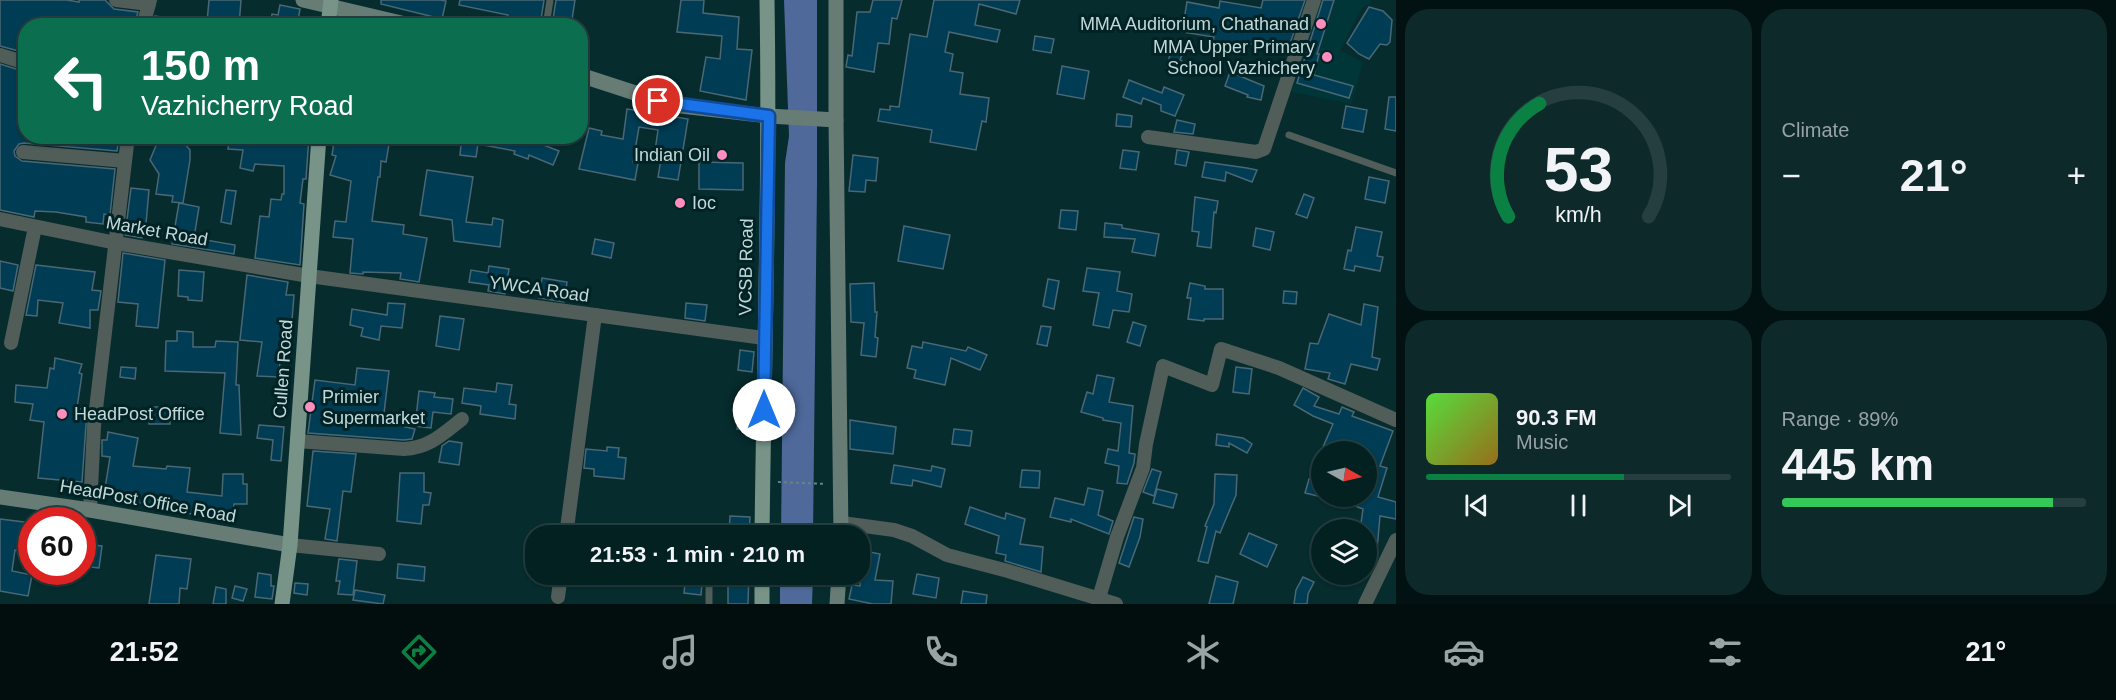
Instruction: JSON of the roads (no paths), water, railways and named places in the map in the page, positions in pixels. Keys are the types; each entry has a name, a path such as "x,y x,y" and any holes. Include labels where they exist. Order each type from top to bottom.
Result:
{"main road":[{"path":"303,0 331,3 385,18"},
{"name":"VCSB Road","path":"762,525 764,338 777,117 767,0"},
{"path":"836,0 829,119 842,525"},
{"path":"329,18 331,3"},
{"path":"588,78 672,105 777,117 829,119"},
{"name":"Cullen Road","path":"282,604 290,545 318,144"},
{"name":"HeadPost Office Road","path":"0,497 69,507"},
{"name":"HeadPost Office Road","path":"96,511 290,545"},
{"path":"762,585 762,604"},
{"path":"837,604 838,585"}],"street":[{"path":"116,0 149,2 145,18"},
{"path":"1148,137 1256,152 1264,149 1314,0"},
{"path":"0,55 18,61"},
{"path":"90,507 94,426 127,144"},
{"path":"22,152 125,160"},
{"name":"Market Road","path":"0,219 116,243 309,276"},
{"path":"11,343 35,226"},
{"name":"YWCA Road","path":"309,276 764,338"},
{"path":"567,525 595,315"},
{"path":"1099,598 1117,537 1143,468 1163,366 1212,385 1221,349 1279,368 1396,420"},
{"path":"297,441 418,449 433,441 462,419"},
{"path":"870,530 894,530 912,536 947,555 1116,604"},
{"path":"1365,604 1396,540"},
{"path":"290,545 379,554"},
{"path":"558,597 560,585"}],"lane":[{"path":"547,18 550,0"},
{"path":"1289,135 1396,173"},
{"path":"709,585 709,604"}],"water":[{"path":"784,0 817,0 813,525 781,525 785,163 789,136"},
{"path":"780,585 813,585 812,604 780,604"}],"place":[{"name":"MMA Auditorium, Chathanad","path":"1321,24"},
{"name":"MMA Upper Primary School Vazhichery","path":"1327,57"},
{"name":"Indian Oil","path":"722,155"},
{"name":"Ioc","path":"680,203"},
{"name":"Primier Supermarket","path":"310,407"},
{"name":"HeadPost Office","path":"62,414"}]}
